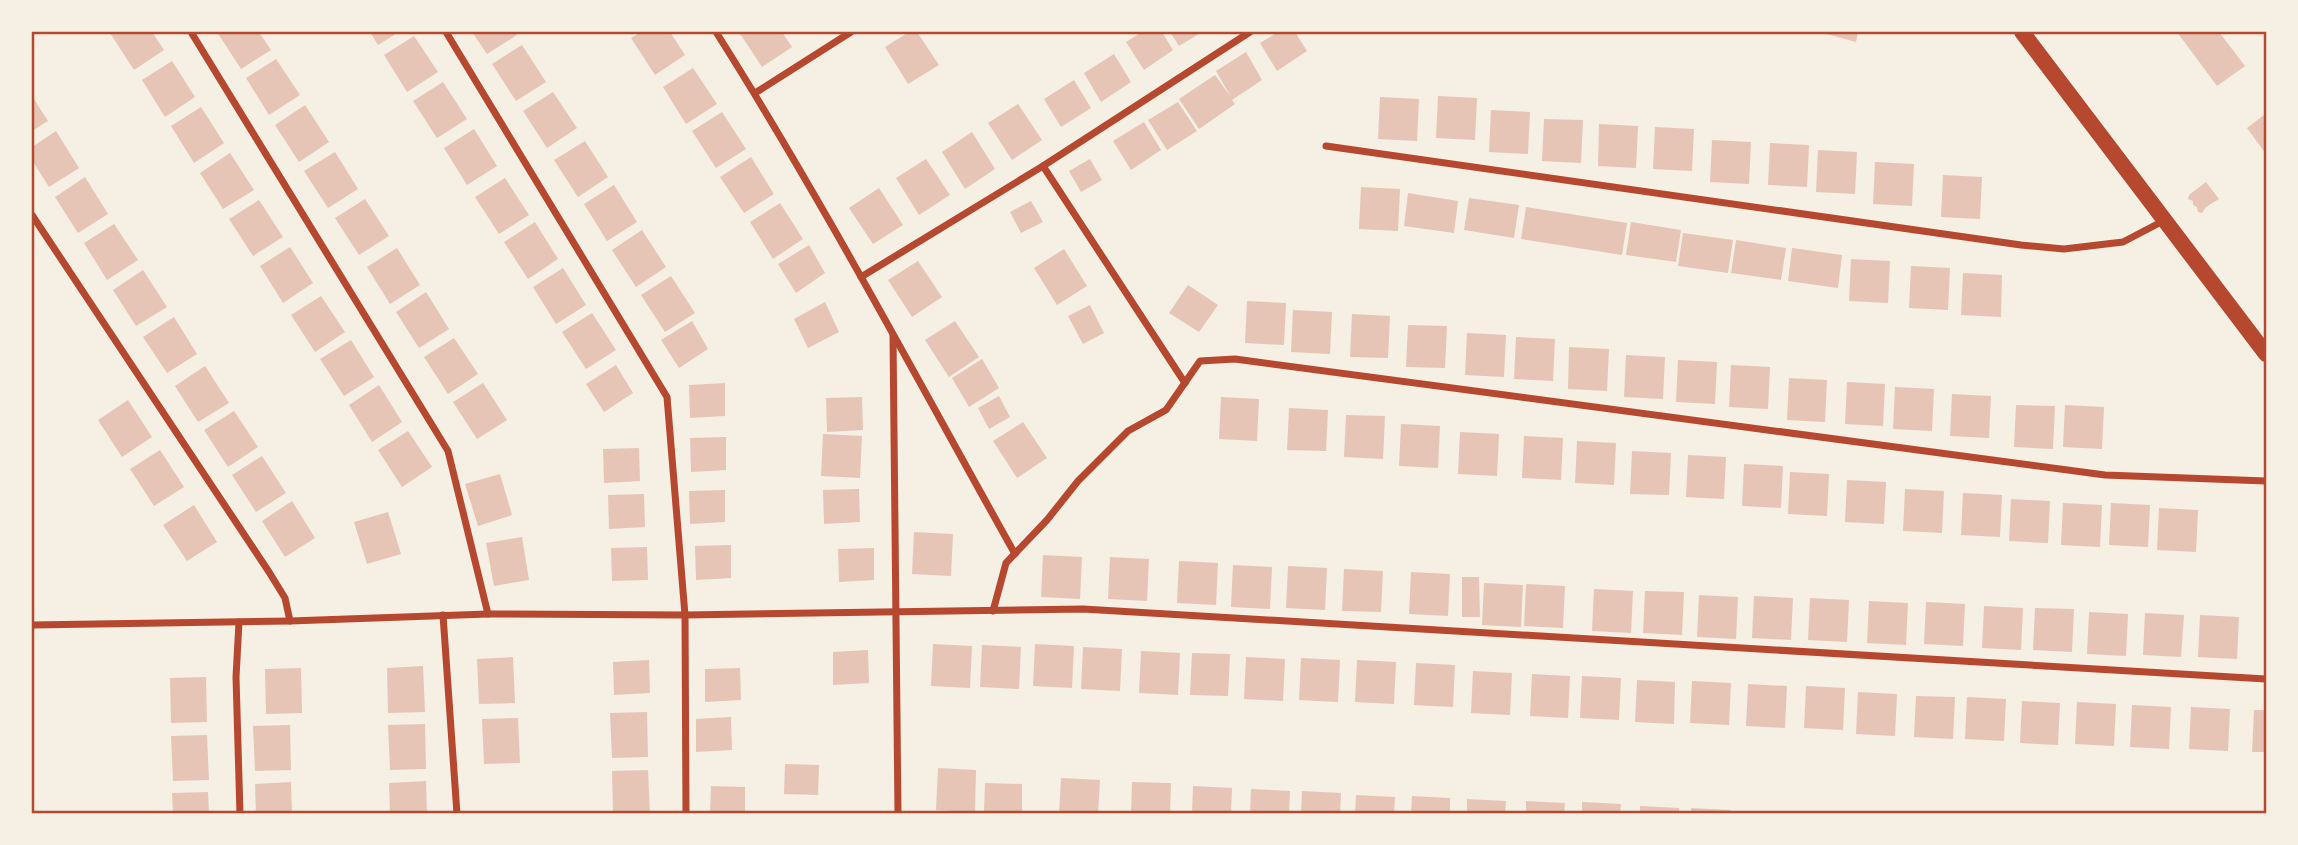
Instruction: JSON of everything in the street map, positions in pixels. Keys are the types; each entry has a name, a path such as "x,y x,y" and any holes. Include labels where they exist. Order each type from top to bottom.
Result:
{"main road":[{"path":"2022,32 2266,354"}],"street":[{"path":"191,32 449,451 488,614"},
{"path":"446,32 667,397 685,615 686,814"},
{"path":"716,32 755,93 861,277 1015,554"},
{"path":"755,93 851,32"},
{"path":"861,277 1043,166 1250,32"},
{"path":"1326,146 2064,249 2123,242 2165,220"},
{"path":"1043,166 1185,383"},
{"path":"32,215 269,572 285,598 290,621"},
{"path":"893,335 898,814"},
{"path":"993,611 1006,563 1047,520 1078,481 1128,431 1166,410 1200,360 1236,359 2105,475 2266,481"},
{"path":"32,625 290,621 488,614 685,615 1083,609 2266,679"},
{"path":"443,615 457,814"},
{"path":"239,622 236,677 240,814"}],"building":[{"path":"152,32 164,50 134,70 110,33"},
{"path":"217,32 259,32 271,50 241,69"},
{"path":"370,32 399,32 378,45"},
{"path":"472,32 515,32 517,35 487,54"},
{"path":"641,32 670,32 685,55 655,75 631,38"},
{"path":"739,32 782,32 792,47 762,67"},
{"path":"909,32 917,32 939,65 908,84 885,47"},
{"path":"1142,32 1162,32 1173,50 1144,70 1126,42"},
{"path":"1170,32 1202,32 1179,46"},
{"path":"1278,32 1295,32 1307,51 1277,71 1260,43"},
{"path":"1819,32 1858,32 1856,42"},
{"path":"2177,32 2219,32 2245,66 2217,86"},
{"path":"414,36 438,72 407,92 384,55"},
{"path":"522,45 546,82 516,101 492,64"},
{"path":"1246,52 1262,80 1232,100 1235,104 1199,129 1179,99 1215,75 1231,97 1216,71"},
{"path":"1114,54 1131,82 1101,102 1084,73"},
{"path":"276,59 300,95 269,115 246,78"},
{"path":"172,61 195,97 165,117 142,80"},
{"path":"693,68 717,104 686,124 663,87"},
{"path":"1074,80 1091,108 1061,127 1044,99"},
{"path":"443,82 467,119 437,138 413,101"},
{"path":"553,92 577,128 547,148 523,111"},
{"path":"32,96 48,121 32,131"},
{"path":"1438,96 1477,98 1475,140 1436,138"},
{"path":"1380,97 1419,99 1417,141 1378,139"},
{"path":"1178,102 1197,131 1167,150 1148,120"},
{"path":"1018,104 1042,140 1012,160 988,123"},
{"path":"305,105 329,142 299,162 275,125"},
{"path":"201,107 224,143 194,163 171,126"},
{"path":"1491,110 1530,112 1528,154 1489,152"},
{"path":"722,112 746,149 716,168 692,131"},
{"path":"2264,115 2266,118 2266,154 2247,128"},
{"path":"1544,119 1583,120 1581,163 1542,161"},
{"path":"1144,122 1161,150 1131,170 1113,141"},
{"path":"1599,124 1638,126 1636,168 1598,166"},
{"path":"1655,127 1694,129 1692,171 1653,169"},
{"path":"474,129 497,166 467,185 444,148"},
{"path":"56,131 79,168 49,187 32,160 32,147"},
{"path":"972,132 995,169 965,189 942,152"},
{"path":"1712,140 1751,142 1749,184 1710,182"},
{"path":"585,141 608,177 578,197 554,160"},
{"path":"1770,143 1809,145 1807,187 1768,185"},
{"path":"1818,150 1857,152 1855,194 1816,192"},
{"path":"335,152 358,189 328,208 304,171"},
{"path":"230,153 254,190 223,209 200,173"},
{"path":"751,157 774,194 744,213 720,177"},
{"path":"926,159 950,195 919,215 896,178"},
{"path":"1090,159 1102,180 1081,192 1069,171"},
{"path":"1875,162 1914,164 1912,206 1873,204"},
{"path":"1943,175 1982,177 1980,219 1941,217"},
{"path":"85,177 108,214 78,233 55,197"},
{"path":"505,178 529,215 499,234 475,197"},
{"path":"2206,182 2219,199 2202,213 2198,212 2193,201 2188,199 2189,195"},
{"path":"614,185 637,222 607,241 584,204"},
{"path":"1361,187 1400,189 1398,231 1359,229"},
{"path":"879,188 903,225 873,244 849,208"},
{"path":"1408,193 1458,201 1454,233 1404,226"},
{"path":"1469,198 1519,205 1514,238 1464,230"},
{"path":"365,199 389,236 359,255 335,218"},
{"path":"259,200 283,237 253,256 229,219"},
{"path":"1031,201 1043,222 1021,233 1010,212"},
{"path":"780,203 803,239 773,259 750,222"},
{"path":"1526,207 1627,223 1622,255 1521,239"},
{"path":"535,222 558,259 528,279 504,242"},
{"path":"1631,222 1681,230 1676,262 1626,255"},
{"path":"114,224 138,260 107,280 84,243"},
{"path":"642,230 666,267 636,287 612,250"},
{"path":"1683,233 1733,240 1728,273 1678,266"},
{"path":"1736,240 1786,248 1781,280 1731,273"},
{"path":"809,245 825,273 796,293 778,264"},
{"path":"290,247 313,283 283,303 260,266"},
{"path":"397,248 420,285 390,304 367,267"},
{"path":"1792,248 1842,255 1838,288 1788,281"},
{"path":"1064,249 1087,286 1057,305 1034,268"},
{"path":"1851,259 1890,261 1888,303 1849,301"},
{"path":"918,261 942,297 912,317 888,280"},
{"path":"1911,266 1950,268 1948,310 1909,308"},
{"path":"563,268 586,305 556,324 533,287"},
{"path":"143,270 167,307 136,326 113,290"},
{"path":"1963,273 2002,275 2001,317 1961,315"},
{"path":"671,276 695,313 665,332 641,295"},
{"path":"1188,285 1218,305 1199,332 1169,313"},
{"path":"426,292 449,329 419,348 396,312"},
{"path":"321,296 345,332 315,352 291,315"},
{"path":"1247,301 1286,303 1284,345 1245,343"},
{"path":"825,302 839,332 808,348 794,319"},
{"path":"1090,305 1104,333 1083,344 1068,316"},
{"path":"1293,310 1332,312 1330,354 1291,352"},
{"path":"592,313 616,350 586,369 562,332"},
{"path":"1352,314 1390,316 1388,358 1350,357"},
{"path":"174,317 197,354 167,373 143,337"},
{"path":"692,321 708,349 679,368 661,340"},
{"path":"955,321 979,357 949,377 925,340"},
{"path":"1408,325 1447,326 1445,368 1406,367"},
{"path":"1467,333 1506,335 1504,377 1465,375"},
{"path":"1516,337 1555,339 1553,381 1514,379"},
{"path":"454,338 478,374 448,394 424,357"},
{"path":"351,340 374,377 344,396 320,359"},
{"path":"1569,347 1609,349 1607,391 1568,389"},
{"path":"1626,355 1665,357 1663,399 1624,397"},
{"path":"982,359 999,388 969,407 952,378"},
{"path":"1678,360 1717,362 1715,404 1676,402"},
{"path":"616,365 633,393 604,412 586,384"},
{"path":"1731,365 1770,367 1768,409 1729,407"},
{"path":"205,366 229,403 198,422 175,386"},
{"path":"1789,378 1827,380 1825,422 1787,420"},
{"path":"1847,382 1885,384 1883,426 1845,424"},
{"path":"483,383 507,420 477,439 453,402"},
{"path":"725,383 725,416 690,418 689,385"},
{"path":"379,385 402,422 372,442 349,405"},
{"path":"1895,387 1934,389 1932,431 1893,429"},
{"path":"1952,394 1991,396 1989,438 1950,436"},
{"path":"999,396 1010,417 989,429 978,408"},
{"path":"862,397 863,430 827,432 826,398"},
{"path":"1221,397 1259,399 1257,441 1219,439"},
{"path":"128,400 152,437 122,457 98,420"},
{"path":"2016,405 2055,406 2053,449 2014,447"},
{"path":"2065,405 2104,407 2102,449 2063,447"},
{"path":"1289,408 1328,410 1326,451 1287,450"},
{"path":"234,411 258,447 228,467 204,430"},
{"path":"1346,415 1385,416 1383,459 1344,457"},
{"path":"1023,422 1047,458 1017,478 993,441"},
{"path":"1401,424 1440,426 1438,468 1399,466"},
{"path":"408,431 432,467 402,487 378,450"},
{"path":"1460,432 1499,434 1497,476 1458,474"},
{"path":"823,434 862,436 860,478 821,476"},
{"path":"1524,436 1563,438 1561,480 1522,478"},
{"path":"726,437 726,470 691,472 690,438"},
{"path":"1577,441 1616,443 1614,485 1575,483"},
{"path":"639,448 640,481 604,483 603,449"},
{"path":"160,450 184,487 154,506 130,469"},
{"path":"1632,451 1671,453 1669,495 1630,494"},
{"path":"1688,455 1726,457 1724,499 1686,497"},
{"path":"262,456 286,493 256,512 232,475"},
{"path":"1744,464 1783,466 1781,508 1742,506"},
{"path":"1790,472 1829,474 1827,516 1788,514"},
{"path":"500,474 512,515 478,526 465,484"},
{"path":"1847,480 1886,482 1884,524 1845,522"},
{"path":"859,489 860,522 824,524 823,490"},
{"path":"1905,489 1944,491 1942,533 1903,531"},
{"path":"725,490 725,522 690,524 689,491"},
{"path":"1963,493 2002,495 2000,537 1961,535"},
{"path":"644,494 645,527 609,529 608,495"},
{"path":"2011,499 2050,501 2048,543 2009,541"},
{"path":"292,501 315,538 285,557 262,521"},
{"path":"2063,503 2102,505 2100,547 2061,545"},
{"path":"2111,503 2150,505 2148,547 2109,545"},
{"path":"194,505 217,542 187,561 163,525"},
{"path":"2159,508 2198,510 2196,552 2157,550"},
{"path":"388,512 401,554 367,564 354,522"},
{"path":"914,532 953,534 951,576 912,574"},
{"path":"522,537 529,580 494,586 486,543"},
{"path":"731,545 731,578 696,580 695,546"},
{"path":"647,547 648,580 612,581 611,548"},
{"path":"874,548 874,580 839,582 838,549"},
{"path":"1043,555 1082,557 1080,599 1041,597"},
{"path":"1110,557 1149,559 1147,601 1108,599"},
{"path":"1179,561 1218,563 1216,605 1177,603"},
{"path":"1233,565 1272,567 1270,609 1231,607"},
{"path":"1288,566 1327,568 1325,610 1286,608"},
{"path":"1344,569 1383,571 1381,612 1342,611"},
{"path":"1411,572 1450,574 1448,616 1409,614"},
{"path":"1462,577 1479,577 1480,617 1462,617"},
{"path":"1484,583 1523,585 1521,627 1482,625"},
{"path":"1526,584 1565,586 1563,628 1524,626"},
{"path":"1594,589 1633,591 1631,633 1592,631"},
{"path":"1645,591 1684,592 1682,635 1643,633"},
{"path":"1699,595 1738,597 1736,639 1697,637"},
{"path":"1754,596 1793,598 1791,640 1752,638"},
{"path":"1810,598 1849,600 1847,642 1808,640"},
{"path":"1869,601 1908,603 1906,645 1867,643"},
{"path":"1926,602 1965,604 1963,646 1924,644"},
{"path":"1984,606 2023,608 2021,650 1982,648"},
{"path":"2035,608 2074,609 2072,652 2033,650"},
{"path":"2089,612 2128,614 2126,656 2087,654"},
{"path":"2145,613 2184,615 2181,657 2143,655"},
{"path":"2200,615 2239,617 2237,659 2198,657"},
{"path":"933,644 972,646 970,688 931,686"},
{"path":"1035,644 1074,646 1072,688 1033,686"},
{"path":"982,645 1021,647 1019,689 980,687"},
{"path":"1083,647 1122,649 1120,691 1081,689"},
{"path":"868,650 869,683 833,685 833,652"},
{"path":"1141,651 1180,653 1178,695 1139,693"},
{"path":"1192,653 1230,654 1228,696 1190,695"},
{"path":"513,657 515,703 479,704 477,659"},
{"path":"1246,657 1285,659 1283,701 1244,699"},
{"path":"1301,658 1340,660 1338,702 1299,700"},
{"path":"649,660 650,693 614,695 613,662"},
{"path":"1357,660 1396,662 1394,704 1355,702"},
{"path":"1416,663 1455,665 1453,707 1414,705"},
{"path":"423,666 425,712 388,713 387,668"},
{"path":"301,668 302,713 266,714 265,669"},
{"path":"740,668 741,700 705,702 705,669"},
{"path":"1473,671 1512,673 1510,715 1471,713"},
{"path":"1532,674 1570,676 1568,718 1530,716"},
{"path":"1582,676 1621,678 1619,720 1580,718"},
{"path":"206,677 207,722 171,723 170,678"},
{"path":"1637,680 1675,682 1674,724 1635,722"},
{"path":"1692,681 1731,683 1729,725 1690,723"},
{"path":"1748,684 1787,686 1785,728 1746,726"},
{"path":"1806,686 1845,688 1843,730 1804,728"},
{"path":"1858,692 1897,694 1895,736 1856,734"},
{"path":"1916,696 1955,697 1953,739 1914,737"},
{"path":"1967,697 2006,699 2004,741 1965,739"},
{"path":"2022,701 2060,703 2058,745 2020,743"},
{"path":"2077,702 2116,704 2114,746 2075,744"},
{"path":"2132,705 2171,707 2169,749 2130,747"},
{"path":"2191,707 2230,709 2228,751 2189,749"},
{"path":"2254,710 2266,710 2266,752 2252,752"},
{"path":"647,712 648,757 612,758 610,713"},
{"path":"731,717 732,750 696,752 696,719"},
{"path":"518,718 520,763 484,764 482,719"},
{"path":"425,724 426,769 390,770 388,725"},
{"path":"290,725 291,770 255,771 253,726"},
{"path":"207,735 209,780 173,781 171,736"},
{"path":"785,764 819,765 818,795 784,794"},
{"path":"938,768 976,770 975,812 936,810"},
{"path":"648,770 650,814 613,814 612,771"},
{"path":"1061,778 1100,780 1098,814 1059,814"},
{"path":"426,781 427,814 390,814 389,783"},
{"path":"291,782 292,814 256,814 255,784"},
{"path":"1132,782 1171,783 1170,814 1131,814"},
{"path":"985,783 1022,784 1022,813 984,812"},
{"path":"711,786 745,787 745,814 710,814"},
{"path":"1193,786 1232,788 1231,814 1192,814"},
{"path":"1251,789 1290,791 1289,814 1250,814"},
{"path":"1302,791 1341,793 1340,814 1301,814"},
{"path":"208,792 209,814 173,814 172,793"},
{"path":"1356,795 1395,797 1394,814 1355,814"},
{"path":"1412,796 1450,798 1450,814 1411,814"},
{"path":"1467,799 1506,801 1505,814 1467,814"},
{"path":"1526,801 1565,803 1564,814 1526,814"},
{"path":"1582,802 1621,804 1620,814 1582,814"},
{"path":"1640,806 1679,808 1679,814 1640,814"},
{"path":"1691,808 1730,810 1730,814 1691,814"}]}
